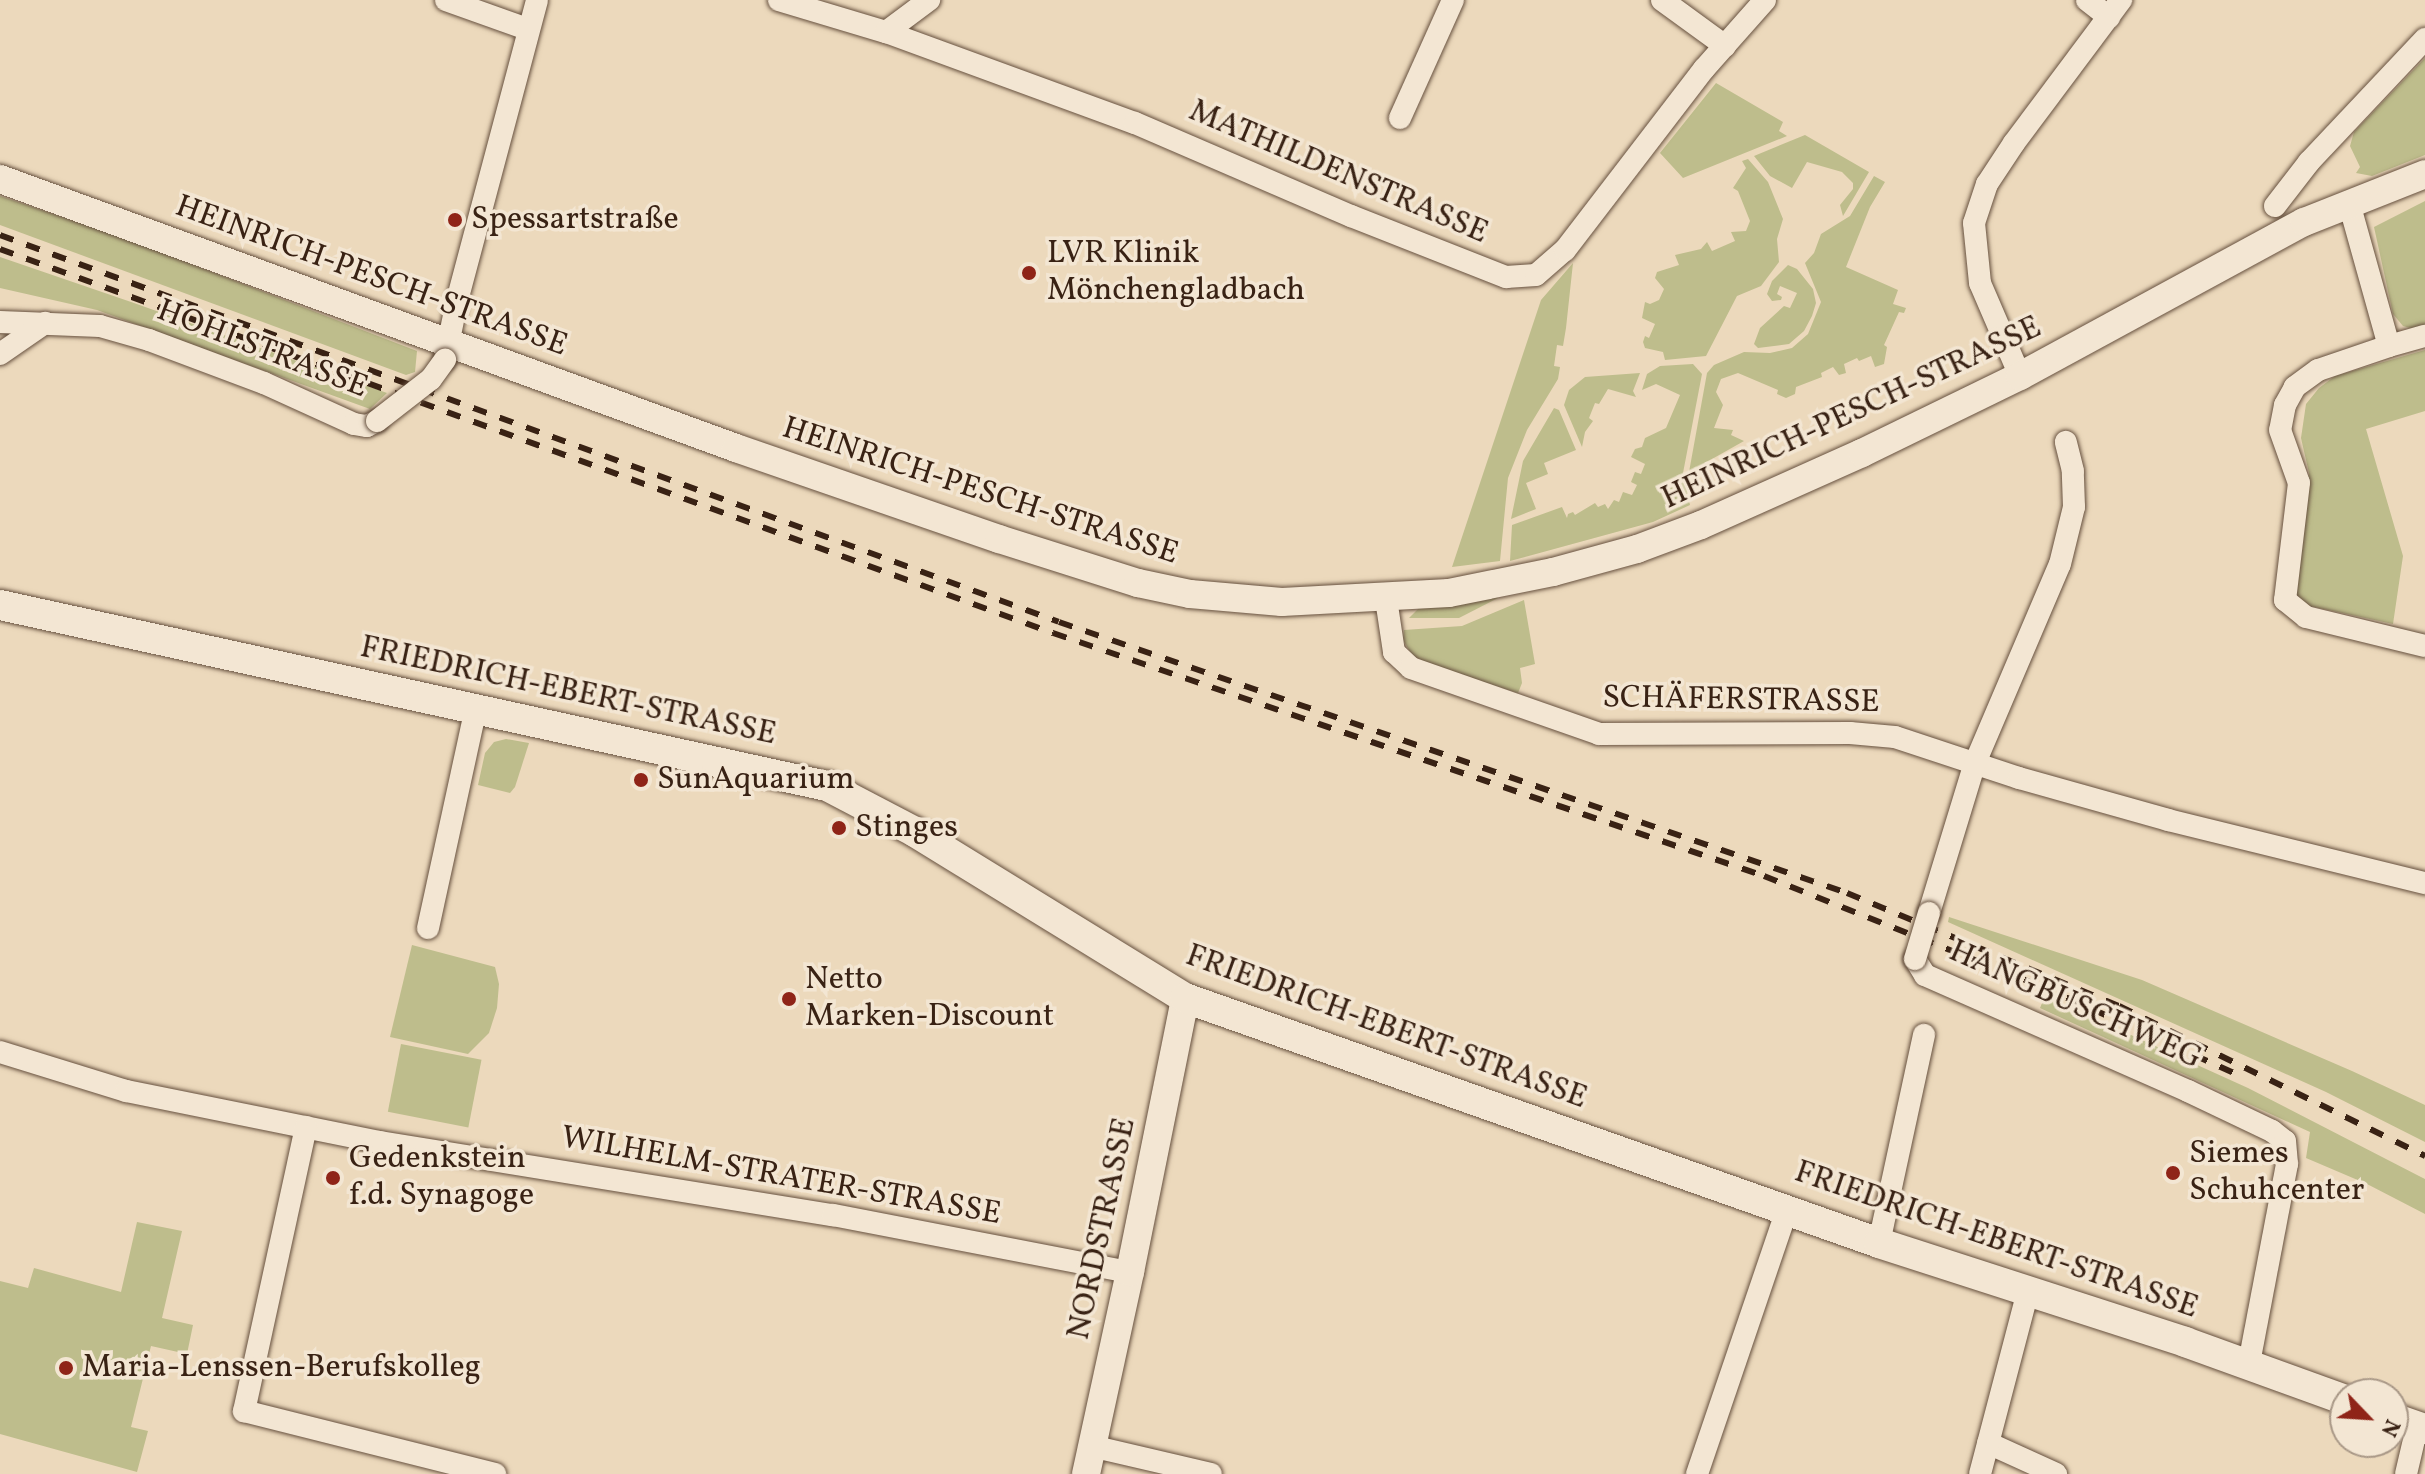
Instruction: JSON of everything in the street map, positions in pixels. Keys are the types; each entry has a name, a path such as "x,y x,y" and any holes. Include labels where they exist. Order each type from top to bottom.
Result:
{"main road":[{"name":"FRIEDRICH-EBERT-STRASSE","path":"0,605 827,786 915,832 1185,998 1879,1243 2249,1364 2329,1394"}],"street":[{"path":"446,0 527,29"},
{"name":"HOHLSTRASSE","path":"0,322 100,326 149,340 264,383 354,424 367,426 377,421 431,379 447,352 527,29 537,0"},
{"name":"MATHILDENSTRASSE","path":"779,0 886,32 1135,123 1364,222 1506,277 1536,275 1565,250 1725,46 1765,0"},
{"path":"886,32 929,0"},
{"path":"1400,118 1453,0"},
{"path":"1662,0 1725,46"},
{"path":"2020,376 1980,283 1974,223 1987,184 2007,153 2115,8 2087,0"},
{"path":"2275,206 2309,162 2425,39"},
{"name":"HEINRICH-PESCH-STRASSE","path":"0,179 447,352 999,539 1138,583 1234,599 1330,602 1386,599 1509,582 1637,549 1745,508 2020,376 2304,222 2425,174"},
{"path":"2349,203 2389,346"},
{"path":"0,354 45,323"},
{"path":"2421,339 2389,346 2318,370 2295,387 2285,405 2280,430 2299,483 2285,600 2306,617 2425,646"},
{"name":"HANGBUSCHWEG","path":"2066,442 2073,471 2074,507 2060,564 1975,763 1915,959 1925,975 2104,1052 2281,1135 2289,1148 2287,1164 2249,1364"},
{"name":"SCHÄFERSTRASSE","path":"1386,599 1394,652 1411,668 1599,734 1850,733 1895,737 2168,820 2425,883"},
{"path":"428,928 476,708"},
{"name":"NORDSTRASSE","path":"1088,1460 1130,1272 1185,998"},
{"path":"1879,1243 1924,1035"},
{"name":"WILHELM-STRATER-STRASSE","path":"0,1052 126,1091 306,1127 411,1147 833,1215 1130,1272"},
{"path":"306,1127 244,1411 495,1474"},
{"path":"1697,1474 1787,1209"},
{"path":"1980,1474 2028,1291"},
{"path":"2406,1474 2412,1425"},
{"path":"1988,1443 2056,1474"},
{"path":"1088,1460 1211,1474"}],"shaded area":[{"path":"2425,58 2425,155 2372,176 2356,173 2360,167 2350,146 2354,132"},
{"path":"1716,83 1783,122 1779,131 1787,136 1683,178 1660,153"},
{"path":"1805,135 1869,172 1843,216 1840,205 1853,189 1853,183 1842,172 1807,162 1792,188 1770,176 1754,156"},
{"path":"1748,159 1768,182 1783,219 1777,239 1779,262 1761,286 1737,296 1706,356 1665,360 1663,352 1645,348 1643,342 1645,336 1649,338 1655,324 1642,318 1645,302 1650,304 1659,300 1664,289 1655,278 1657,272 1679,265 1675,255 1701,249 1707,242 1712,251 1735,241 1731,232 1746,231 1750,221 1738,191 1733,188 1746,168 1742,161"},
{"path":"1874,176 1885,182 1870,207 1846,267 1898,290 1893,304 1906,308 1904,313 1899,312 1884,345 1887,347 1884,364 1875,367 1871,356 1859,361 1857,358 1844,364 1846,373 1839,375 1833,367 1821,373 1822,377 1796,387 1795,394 1786,398 1777,394 1778,390 1738,373 1721,379 1716,392 1723,405 1714,428 1733,430 1731,435 1744,441 1689,472 1707,373 1714,365 1744,352 1770,353 1792,348 1808,334 1821,302 1805,263 1814,253 1821,234 1850,216"},
{"path":"0,196 124,238 417,351 415,372 406,375 0,225"},
{"path":"2425,201 2425,329 2417,330 2403,326 2393,314 2374,227"},
{"path":"0,257 387,393 370,409 97,310 0,288"},
{"path":"1573,263 1563,346 1557,345 1554,366 1560,367 1558,379 1527,430 1508,478 1500,561 1452,567 1541,300"},
{"path":"1788,265 1797,269 1813,289 1816,303 1812,316 1804,331 1789,344 1758,348 1754,344 1760,328 1784,306 1790,308 1797,293 1780,286 1777,294 1782,297 1781,300 1772,301 1767,294 1772,281"},
{"path":"2425,350 2425,411 2366,429 2403,556 2393,624 2305,605 2296,596 2309,473 2301,438 2306,404 2319,388 2335,376"},
{"path":"1693,364 1702,374 1683,473 1690,505 1653,522 1510,561 1512,525 1562,507 1567,518 1568,514 1573,512 1575,515 1595,503 1598,507 1605,504 1608,509 1614,500 1619,502 1623,492 1632,495 1637,485 1631,482 1635,472 1641,474 1645,464 1631,457 1635,449 1642,447 1645,438 1666,428 1680,395 1656,384 1642,390 1647,374 1660,366"},
{"path":"1640,373 1633,391 1636,397 1608,389 1599,404 1595,403 1589,418 1593,421 1585,432 1582,447 1564,405 1569,390 1585,377"},
{"path":"1554,408 1559,410 1576,450 1544,463 1548,474 1526,483 1536,509 1511,519 1523,461"},
{"path":"1497,594 1498,598 1459,618 1409,618 1422,605"},
{"path":"1524,600 1535,664 1520,668 1522,683 1518,693 1430,665 1412,655 1403,640 1404,630 1462,626"},
{"path":"506,739 529,743 515,787 510,793 478,785 485,753 494,742"},
{"path":"1949,917 2142,980 2425,1105 2425,1142 2326,1092 1948,922"},
{"path":"412,945 495,967 499,984 497,1008 489,1033 468,1054 390,1037"},
{"path":"2045,996 2248,1088 2425,1179 2425,1214 2367,1184 2306,1158 2310,1132 2040,1008"},
{"path":"401,1044 481,1060 468,1127 388,1112"},
{"path":"137,1222 182,1231 162,1318 193,1325 187,1354 151,1346 131,1427 148,1431 137,1472 0,1434 0,1281 28,1288 34,1268 121,1292"}],"railway":[{"path":"0,235 1059,622 1847,893 2119,1006 2425,1156"},
{"path":"0,249 1053,633 1764,876 2041,986 2243,1077"}],"place":[{"name":"Spessartstraße","path":"455,220"},
{"name":"LVR Klinik Mönchengladbach","path":"1029,273"},
{"name":"SunAquarium","path":"641,780"},
{"name":"Stinges","path":"839,828"},
{"name":"Netto Marken-Discount","path":"789,999"},
{"name":"Siemes Schuhcenter","path":"2173,1173"},
{"name":"Gedenkstein f.d. Synagoge","path":"333,1178"},
{"name":"Maria-Lenssen-Berufskolleg","path":"66,1368"}]}
